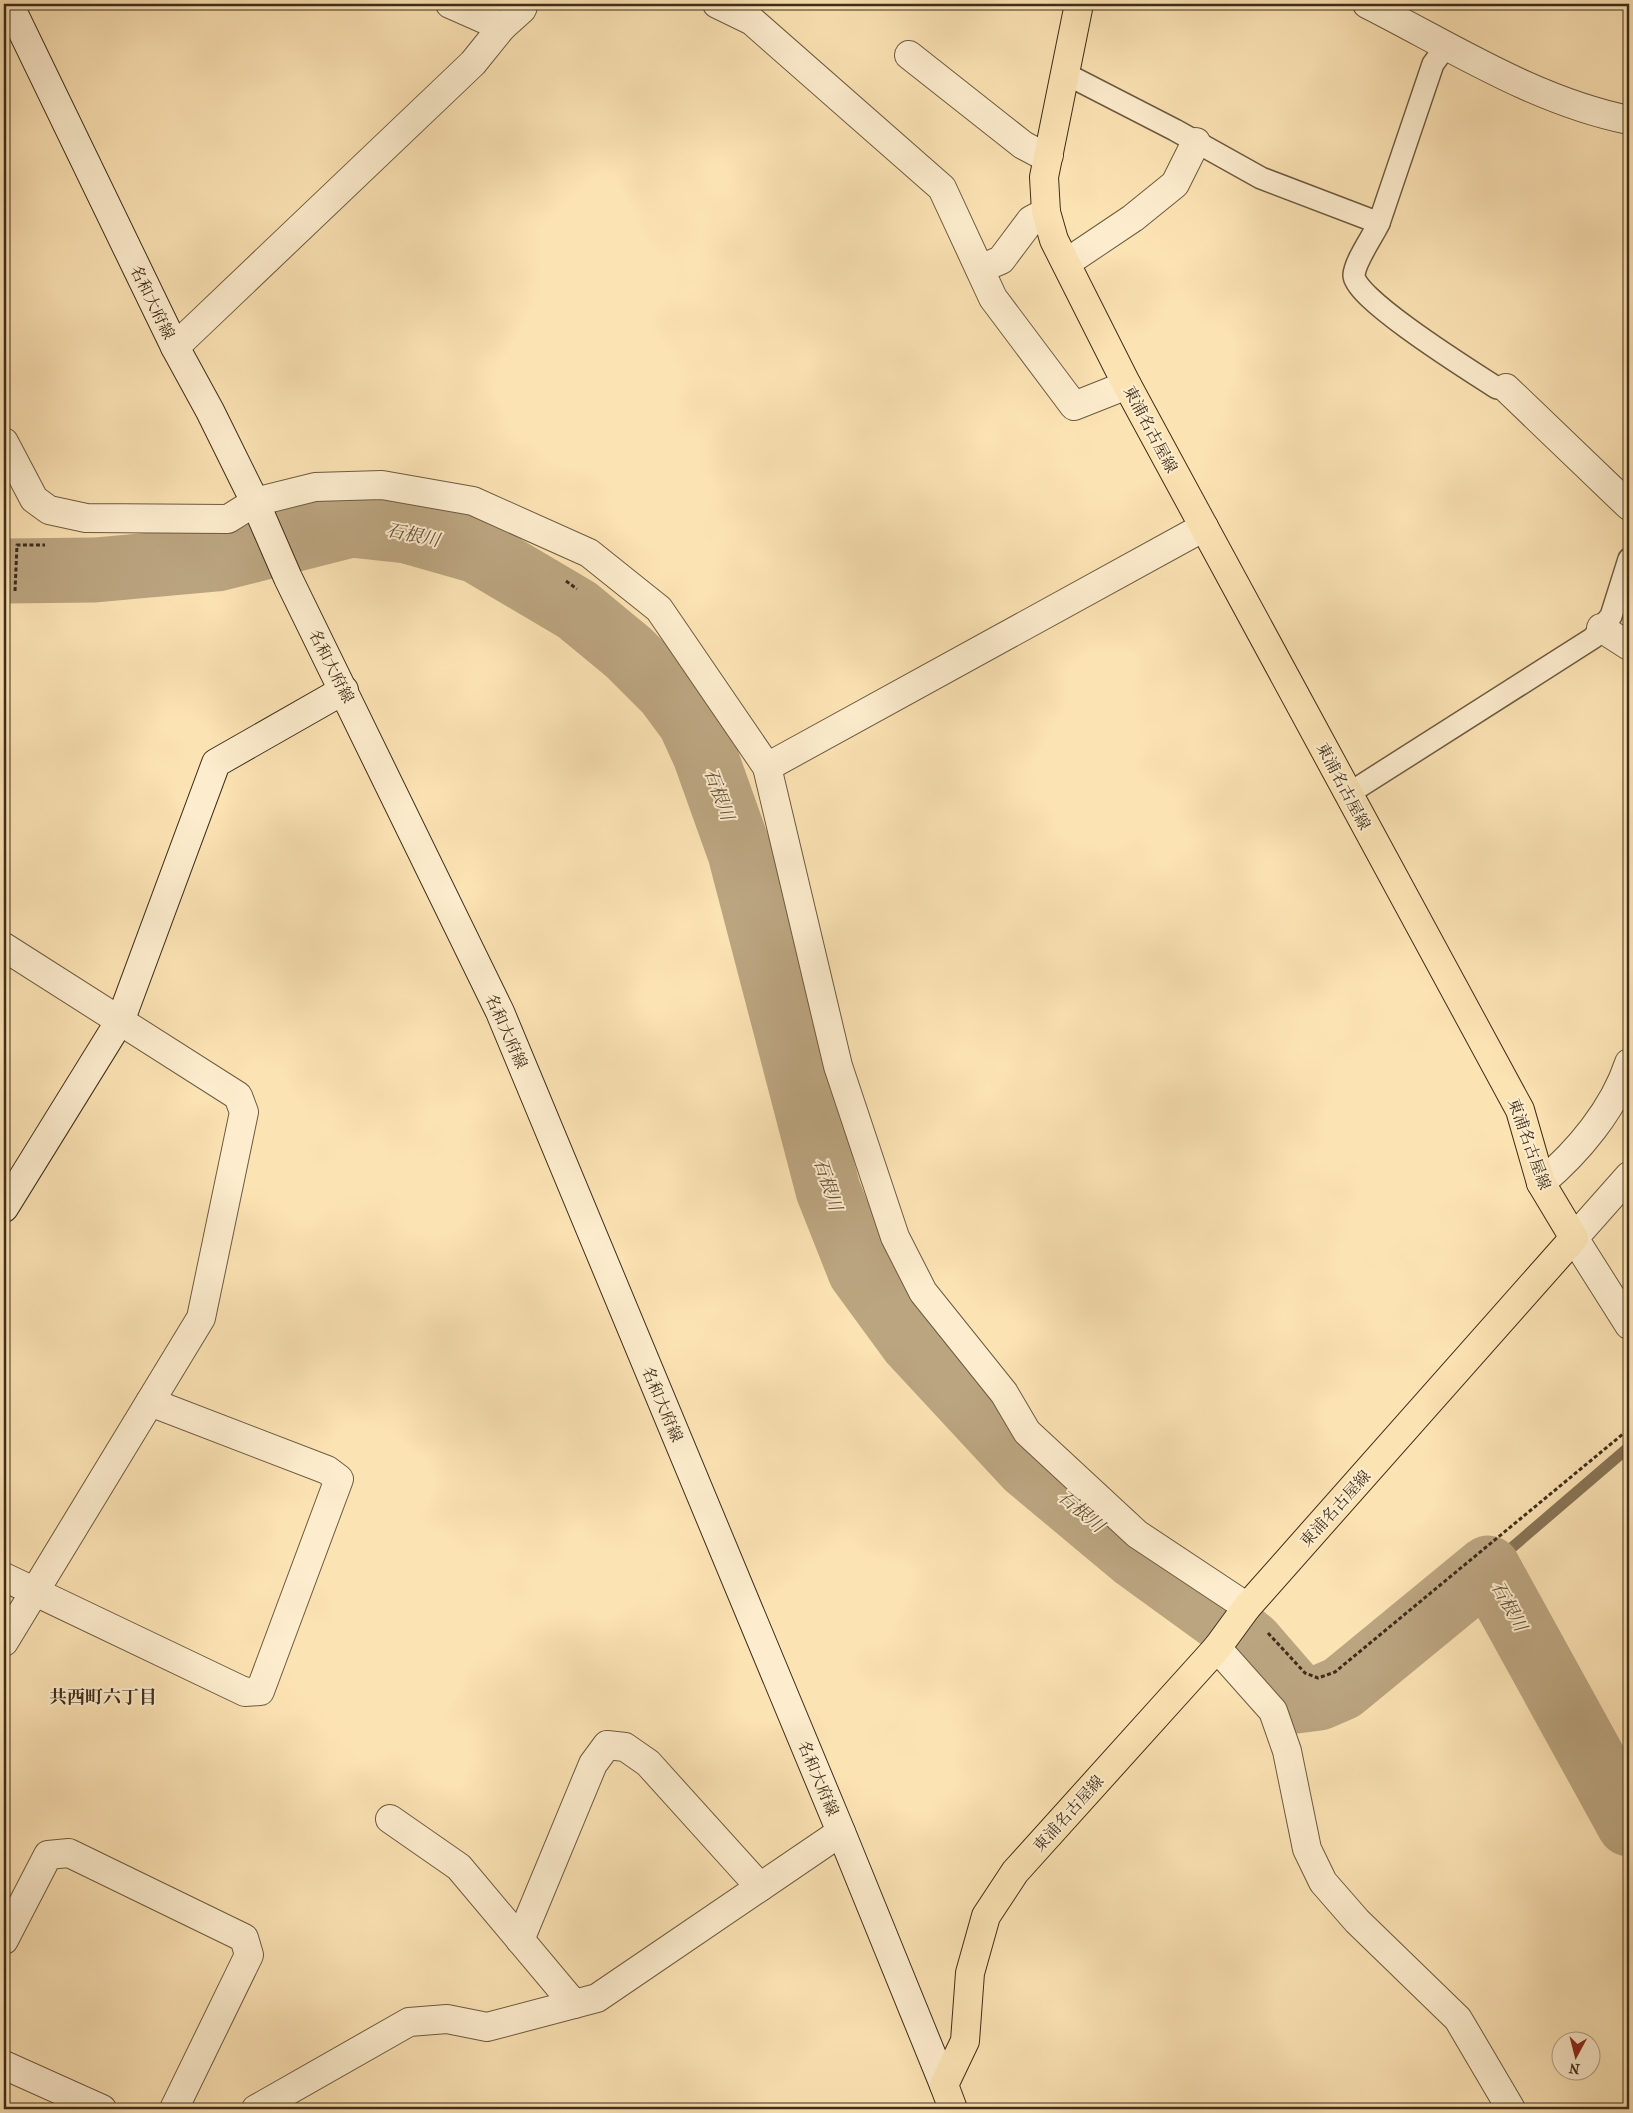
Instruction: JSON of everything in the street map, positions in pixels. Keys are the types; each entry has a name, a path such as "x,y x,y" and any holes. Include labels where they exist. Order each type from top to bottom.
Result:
{"main road":[{"name":"東浦名古屋線","path":"948,2097 964,2041 970,1973 986,1916 1015,1872 1217,1648 1244,1613 1574,1238 1541,1183 1520,1110 1127,386 1054,240 1046,212 1044,177 1079,4"}],"street":[{"name":"名和大府線","path":"9,4 175,347 210,411 261,514 288,578 500,1012 841,1832 948,2097"},
{"path":"450,4 502,27"},
{"path":"175,347 473,63 502,27 524,4"},
{"path":"718,4 752,22 942,188 993,298 1074,406 1127,386"},
{"path":"1367,4 1530,89 1593,112 1629,120"},
{"path":"909,55 1024,145 1040,154 1049,155"},
{"path":"1066,263 1133,218 1175,184 1196,142"},
{"path":"980,269 1001,260 1031,220 1046,212"},
{"path":"1506,388 1629,506"},
{"path":"4,442 34,499 49,510 86,518 228,519 261,514 314,487 382,485 473,501 589,553 659,610 767,766 838,1066 895,1237 923,1292 1004,1392 1027,1432 1136,1534 1244,1613"},
{"path":"767,766 1204,527"},
{"path":"1601,628 1629,646"},
{"path":"4,1208 121,1019 216,763 344,690"},
{"path":"4,946 121,1019 238,1096 244,1112 200,1318 4,1642"},
{"path":"1541,1183 1563,1164 1611,1104 1629,1063"},
{"path":"1629,1176 1574,1238 1629,1325"},
{"path":"4,1577 245,1692 260,1691 338,1479 327,1470 150,1402"},
{"path":"1217,1648 1273,1711 1287,1752 1307,1849 1323,1882 1357,1921 1458,2018 1511,2109"},
{"path":"520,1940 593,1764 607,1745 625,1747 648,1763 760,1887"},
{"path":"390,1819 459,1867 574,2004"},
{"path":"256,2109 409,2022 447,2019 487,2027 598,1998 841,1832"},
{"path":"4,1940 48,1855 69,1853 244,1938 249,1955 174,2109"},
{"path":"4,2065 102,2109"}],"lane":[{"path":"1447,45 1433,64 1379,223 1357,265 1354,276 1358,287 1368,298 1425,340 1497,388 1506,388"},
{"path":"1066,74 1261,178 1379,223"},
{"path":"1348,794 1593,638 1611,616 1629,560"}],"path":[{"path":"15,591 17,545 55,544"},
{"path":"561,578 584,593"},
{"path":"1244,1613 1305,1673 1318,1678 1335,1672 1629,1429"}],"waterway":[{"name":"石根川","path":"4,571 95,570 217,559 351,525 407,531 477,551 577,610 629,653 667,691 690,722 705,755 740,853 828,1190 860,1271 912,1342 1027,1466 1136,1557 1251,1643 1290,1688 1296,1701 1319,1698 1342,1688 1488,1568 1629,1824"},
{"path":"1488,1568 1629,1447"}],"district":[{"name":"共西町六丁目","path":"103,1697"}]}
